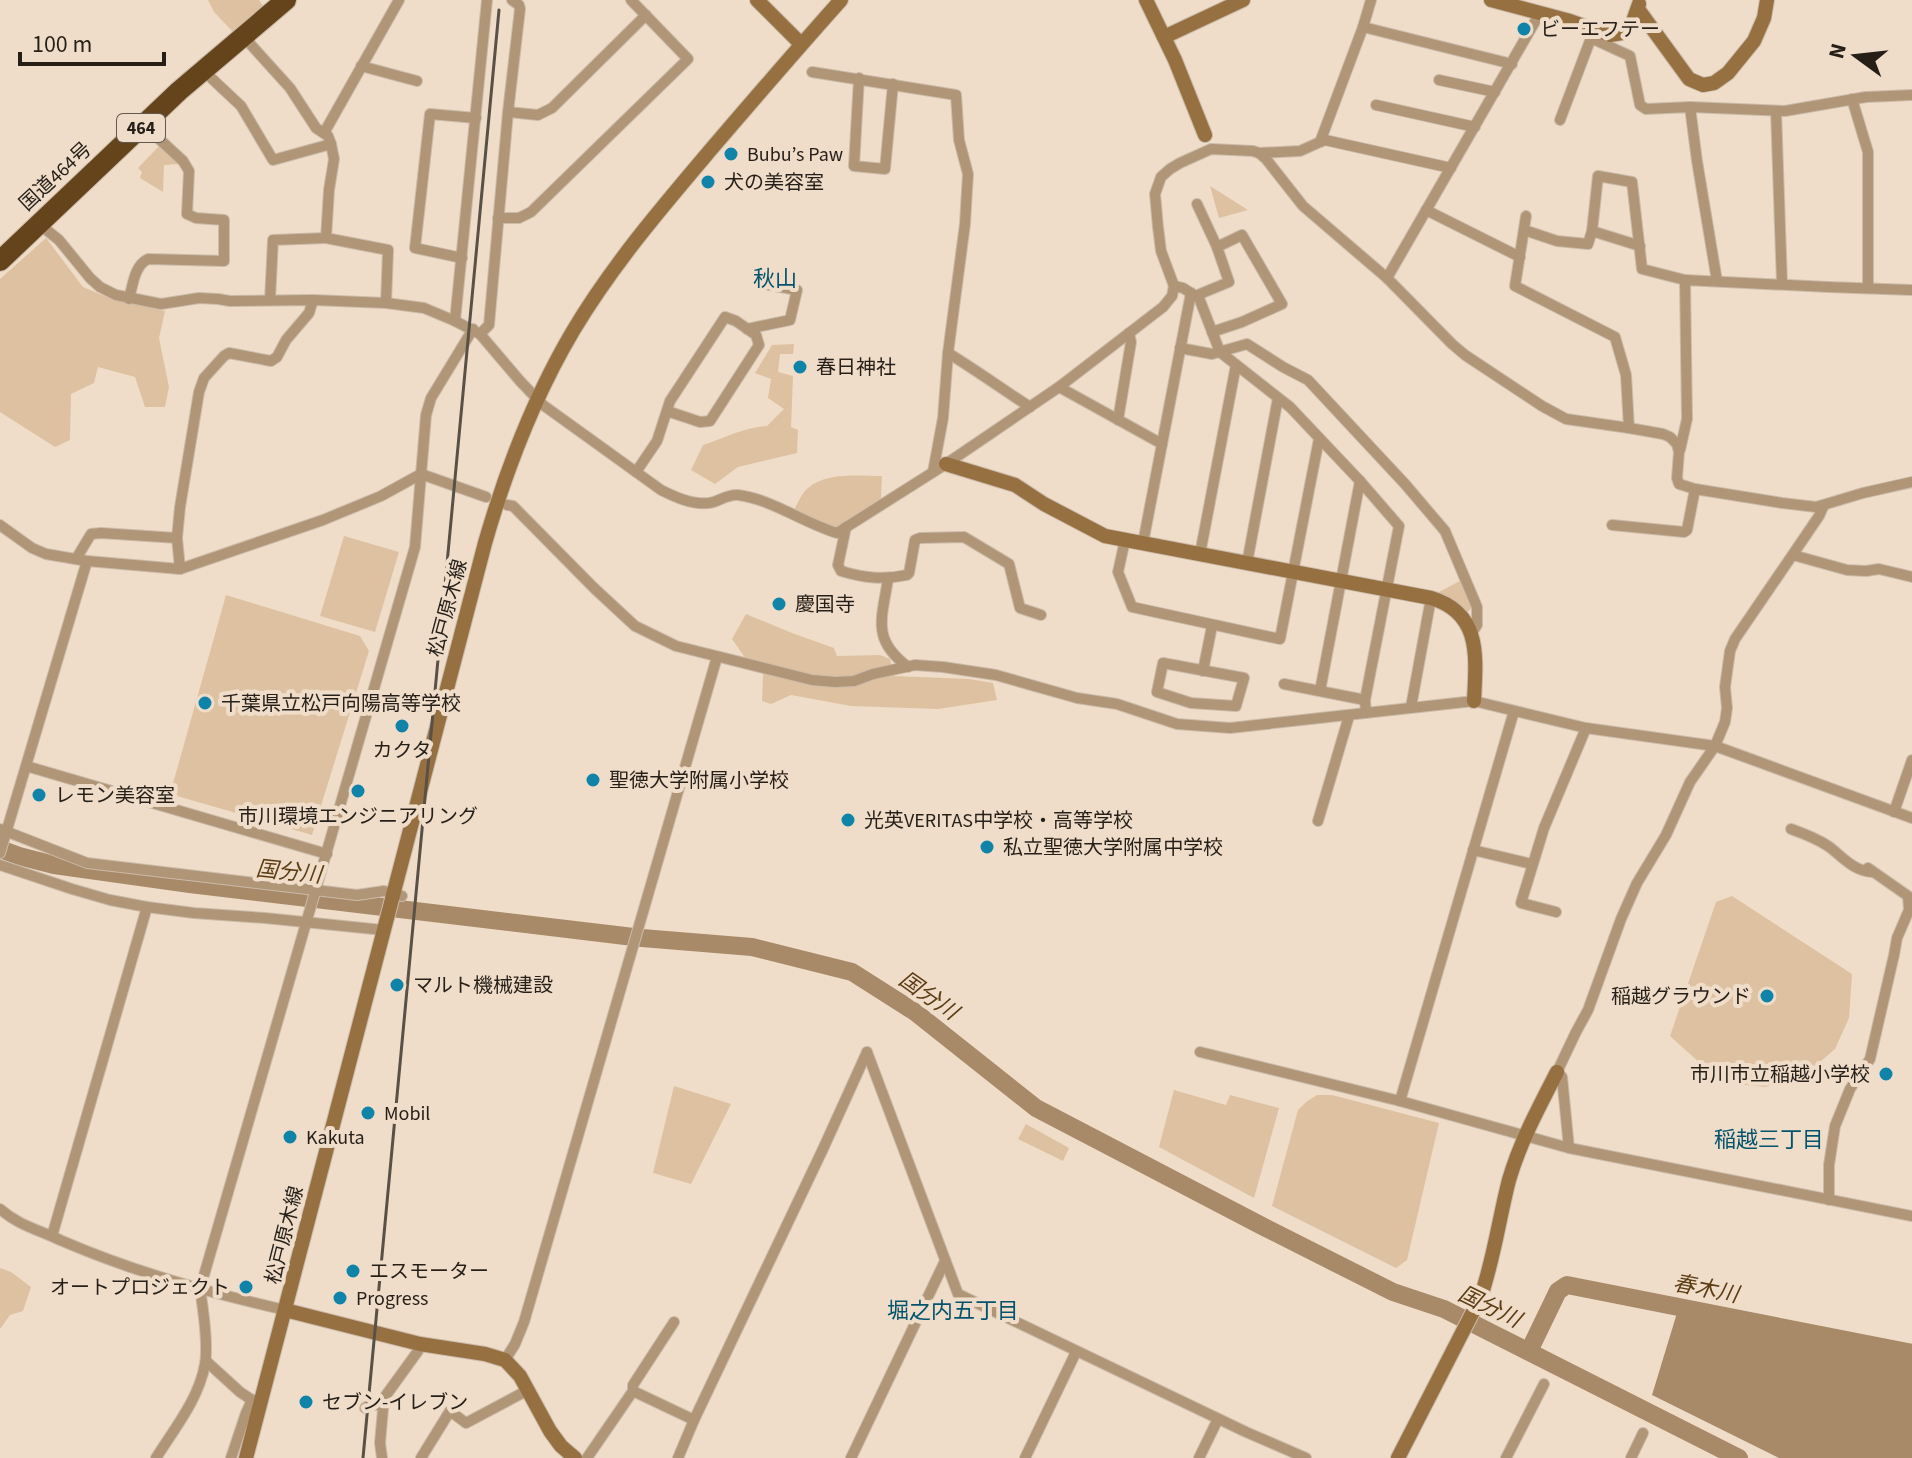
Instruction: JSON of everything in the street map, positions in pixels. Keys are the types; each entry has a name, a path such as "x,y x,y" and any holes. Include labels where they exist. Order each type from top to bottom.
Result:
{"highway":[{"name":"国道464号","path":"0,261 205,68 279,3"}],"street":[{"path":"324,133 399,0"},
{"path":"455,321 487,0"},
{"path":"156,1458 201,1381 206,1361 200,1289 415,547 426,415 431,398 476,332 489,325 520,9 512,0"},
{"path":"498,218 519,218 531,212 688,59 631,0"},
{"path":"757,0 801,44"},
{"name":"松戸原木線","path":"246,1458 256,1401 285,1310 383,930 397,895 496,505 509,467 537,399 572,332 616,265 665,203 841,0"},
{"path":"1146,0 1207,140 1216,149"},
{"path":"1164,37 1243,0"},
{"path":"1320,142 1371,0"},
{"path":"1491,0 1570,21 1630,56 1640,105 1646,109 1690,107 1776,111 1852,99 1912,95"},
{"path":"1639,5 1689,79 1703,85 1714,83 1728,73 1754,41 1764,18 1767,0"},
{"path":"1592,34 1622,33 1632,24 1639,5"},
{"path":"1387,278 1540,13"},
{"path":"508,112 538,115 552,108 646,15"},
{"path":"1363,27 1512,64"},
{"path":"1560,120 1592,34"},
{"path":"243,36 290,88 316,128 328,136 334,159 326,238"},
{"path":"361,66 417,81"},
{"path":"205,68 208,75 241,106 273,160 331,144"},
{"path":"812,72 956,95 959,140 968,182 948,353 940,468"},
{"path":"859,78 854,166 885,169 893,84"},
{"path":"1439,80 1495,92"},
{"path":"1852,99 1868,152 1868,288"},
{"path":"1376,105 1475,127"},
{"path":"1690,107 1717,281"},
{"path":"1776,111 1782,284"},
{"path":"462,258 415,248 430,114 476,118"},
{"path":"129,299 137,271 148,259 224,261 224,220 196,218 187,214 189,171 183,161 144,125"},
{"path":"39,224 59,240 100,287 129,299 161,304 199,298 418,306 476,332 543,405 661,490 685,500 712,503 724,496 739,495 765,502 837,533 1059,387 1163,307 1172,296 1174,286 1161,251 1155,194 1161,177 1170,169 1203,151 1300,151 1325,140 1451,168"},
{"path":"1259,153 1303,206 1387,278 1452,344 1566,419 1663,434 1677,444 1679,452"},
{"path":"1524,230 1557,241 1588,244 1598,176 1632,182 1642,269 1685,280 1912,290"},
{"path":"1193,294 1229,282 1197,204"},
{"path":"1426,210 1520,257"},
{"path":"1526,216 1515,286 1615,337 1626,375 1629,428"},
{"path":"1592,231 1640,246"},
{"path":"1212,332 1282,304 1242,235 1217,247"},
{"path":"270,300 273,240 326,238 388,250 386,303"},
{"path":"1685,280 1687,419 1679,452 1679,484 1816,507 1912,482"},
{"path":"747,329 790,320 797,290 759,283"},
{"path":"1174,286 1199,298 1220,352 1290,407 1399,526 1365,700 1366,713"},
{"path":"1143,543 1193,294"},
{"path":"180,569 177,538 189,442 204,378 229,353 271,361 277,357 286,340 309,313 313,300"},
{"path":"636,472 657,441 670,401 725,317 756,335 759,345 710,421 700,422 667,411"},
{"path":"1118,420 1131,342 1129,333"},
{"path":"1180,348 1212,354 1247,344 1308,380 1445,531 1477,607 1477,625 1471,634"},
{"path":"948,353 1030,407"},
{"path":"1200,554 1236,365"},
{"path":"1059,387 1162,444"},
{"path":"1247,563 1278,398"},
{"path":"1125,540 1118,572 1132,607 1280,639 1319,439"},
{"path":"940,468 1015,485 1099,534 1445,602 1462,616 1471,634 1476,654 1474,701"},
{"path":"0,525 46,554 180,569 323,520 381,496 421,474 486,497"},
{"path":"1320,691 1360,481"},
{"path":"1612,525 1684,532 1690,519 1695,489"},
{"path":"507,505 513,506 635,626 670,643 812,680 854,681 915,665 943,667 996,675 1077,698 1117,704 1177,724 1230,728 1474,701 1586,728 1715,746 1912,818"},
{"path":"1398,1458 1478,1304 1518,1153 1588,1010 1621,919 1637,883 1666,835 1690,782 1715,746 1725,722 1725,687 1730,651 1735,639 1824,505"},
{"path":"846,527 838,565 841,571 888,579 907,575 915,540 964,537 1009,564 1020,608 1041,615"},
{"path":"0,853 3,833 26,766 81,560 79,551 91,534 177,538"},
{"path":"1793,555 1847,570 1879,569 1912,577"},
{"path":"888,579 882,636 893,656 908,667"},
{"path":"1411,707 1431,598"},
{"path":"1203,671 1212,626"},
{"path":"505,1360 524,1322 717,657"},
{"path":"1163,663 1203,671 1244,678 1236,706 1191,703 1157,692 1163,663"},
{"path":"1284,684 1365,700"},
{"path":"1400,1101 1514,711"},
{"path":"1318,821 1349,716"},
{"path":"1556,912 1521,903 1544,828 1586,728"},
{"path":"1894,812 1912,760"},
{"path":"26,766 327,854"},
{"path":"1791,829 1811,836 1864,872 1871,870 1908,896 1909,910 1897,938 1870,1059 1850,1089 1835,1126 1829,1165 1829,1200"},
{"path":"3,833 87,863 357,895 380,891 397,895"},
{"path":"1473,850 1532,864"},
{"path":"0,865 110,900 147,907 383,930"},
{"path":"52,1236 147,907"},
{"path":"678,1458 867,1052 958,1294 1306,1458"},
{"path":"1200,1052 1400,1101 1569,1148 1912,1216"},
{"path":"1557,1072 1562,1077 1569,1148"},
{"path":"0,1209 19,1224 111,1262 200,1289 420,1344 505,1360 520,1376 550,1431 575,1458"},
{"path":"851,1458 945,1261"},
{"path":"587,1458 633,1391 633,1385 674,1322"},
{"path":"382,1458 380,1443 384,1398 420,1344"},
{"path":"1025,1458 1076,1352"},
{"path":"206,1361 240,1392 256,1401 246,1413 231,1458"},
{"path":"1506,1458 1544,1384"},
{"path":"421,1458 450,1411 466,1423 528,1390"},
{"path":"633,1391 694,1420"},
{"path":"365,1408 383,1405"},
{"path":"1199,1458 1218,1419"},
{"path":"1631,1458 1643,1433"}],"shaded area":[{"path":"208,0 259,0 264,7 234,33 214,12"},
{"path":"160,145 179,164 164,165 163,192 140,178 142,172 138,168"},
{"path":"1210,186 1248,210 1219,218"},
{"path":"46,238 83,287 107,297 165,311 159,338 169,387 165,407 145,407 135,377 98,367 94,383 71,394 70,440 55,447 0,412 0,279"},
{"path":"794,344 793,354 780,354 778,372 793,376 791,427 798,430 797,453 738,467 715,484 691,470 703,445 767,426 784,409 768,398 771,379 755,373 772,345"},
{"path":"882,476 881,498 837,527 794,510 806,490 824,479"},
{"path":"344,536 399,552 375,632 320,616"},
{"path":"1460,581 1475,606 1466,613 1435,594"},
{"path":"226,595 360,636 369,651 312,835 170,794"},
{"path":"746,614 834,648 837,656 880,655 890,659 894,676 993,683 997,700 938,709 851,706 791,695 771,704 762,701 761,666 746,659 732,639"},
{"name":"稲越グラウンド","path":"1732,896 1852,974 1849,1018 1835,1049 1814,1067 1789,1081 1765,1087 1738,1084 1712,1074 1670,1036 1716,902"},
{"path":"674,1086 731,1104 691,1184 653,1173"},
{"path":"1174,1090 1226,1105 1230,1095 1279,1108 1254,1198 1159,1147"},
{"path":"1317,1095 1332,1095 1439,1123 1407,1260 1396,1268 1272,1206 1298,1110"},
{"path":"1026,1124 1069,1148 1063,1161 1018,1139"},
{"path":"0,1268 31,1287 23,1311 10,1315 0,1329"},
{"path":"1677,1313 1912,1358 1912,1458 1779,1458 1652,1395"}],"waterway":[{"name":"国分川","path":"0,849 54,865 190,884 642,938 752,947 852,972 915,1012 1036,1108 1393,1292 1444,1309 1739,1458"},
{"name":"春木川","path":"1529,1351 1558,1291 1567,1285 1912,1353"}],"railway":[{"path":"363,1458 499,10"}],"place":[{"name":"ビーエフテー","path":"1524,29"},
{"name":"Bubu’s Paw","path":"731,154"},
{"name":"犬の美容室","path":"708,182"},
{"name":"春日神社","path":"800,367"},
{"name":"慶国寺","path":"779,604"},
{"name":"千葉県立松戸向陽高等学校","path":"205,703"},
{"name":"カクタ","path":"402,726"},
{"name":"聖徳大学附属小学校","path":"593,780"},
{"name":"市川環境エンジニアリング","path":"358,791"},
{"name":"レモン美容室","path":"39,795"},
{"name":"光英VERITAS中学校・高等学校","path":"848,820"},
{"name":"私立聖徳大学附属中学校","path":"987,847"},
{"name":"マルト機械建設","path":"397,985"},
{"name":"稲越グラウンド","path":"1767,996"},
{"name":"市川市立稲越小学校","path":"1886,1074"},
{"name":"Mobil","path":"368,1113"},
{"name":"Kakuta","path":"290,1137"},
{"name":"エスモーター","path":"353,1271"},
{"name":"オートプロジェクト","path":"246,1287"},
{"name":"Progress","path":"340,1298"},
{"name":"セブン-イレブン","path":"306,1402"}],"district":[{"name":"秋山","path":"775,278"},
{"name":"稲越三丁目","path":"1769,1139"},
{"name":"堀之内五丁目","path":"953,1310"}]}
